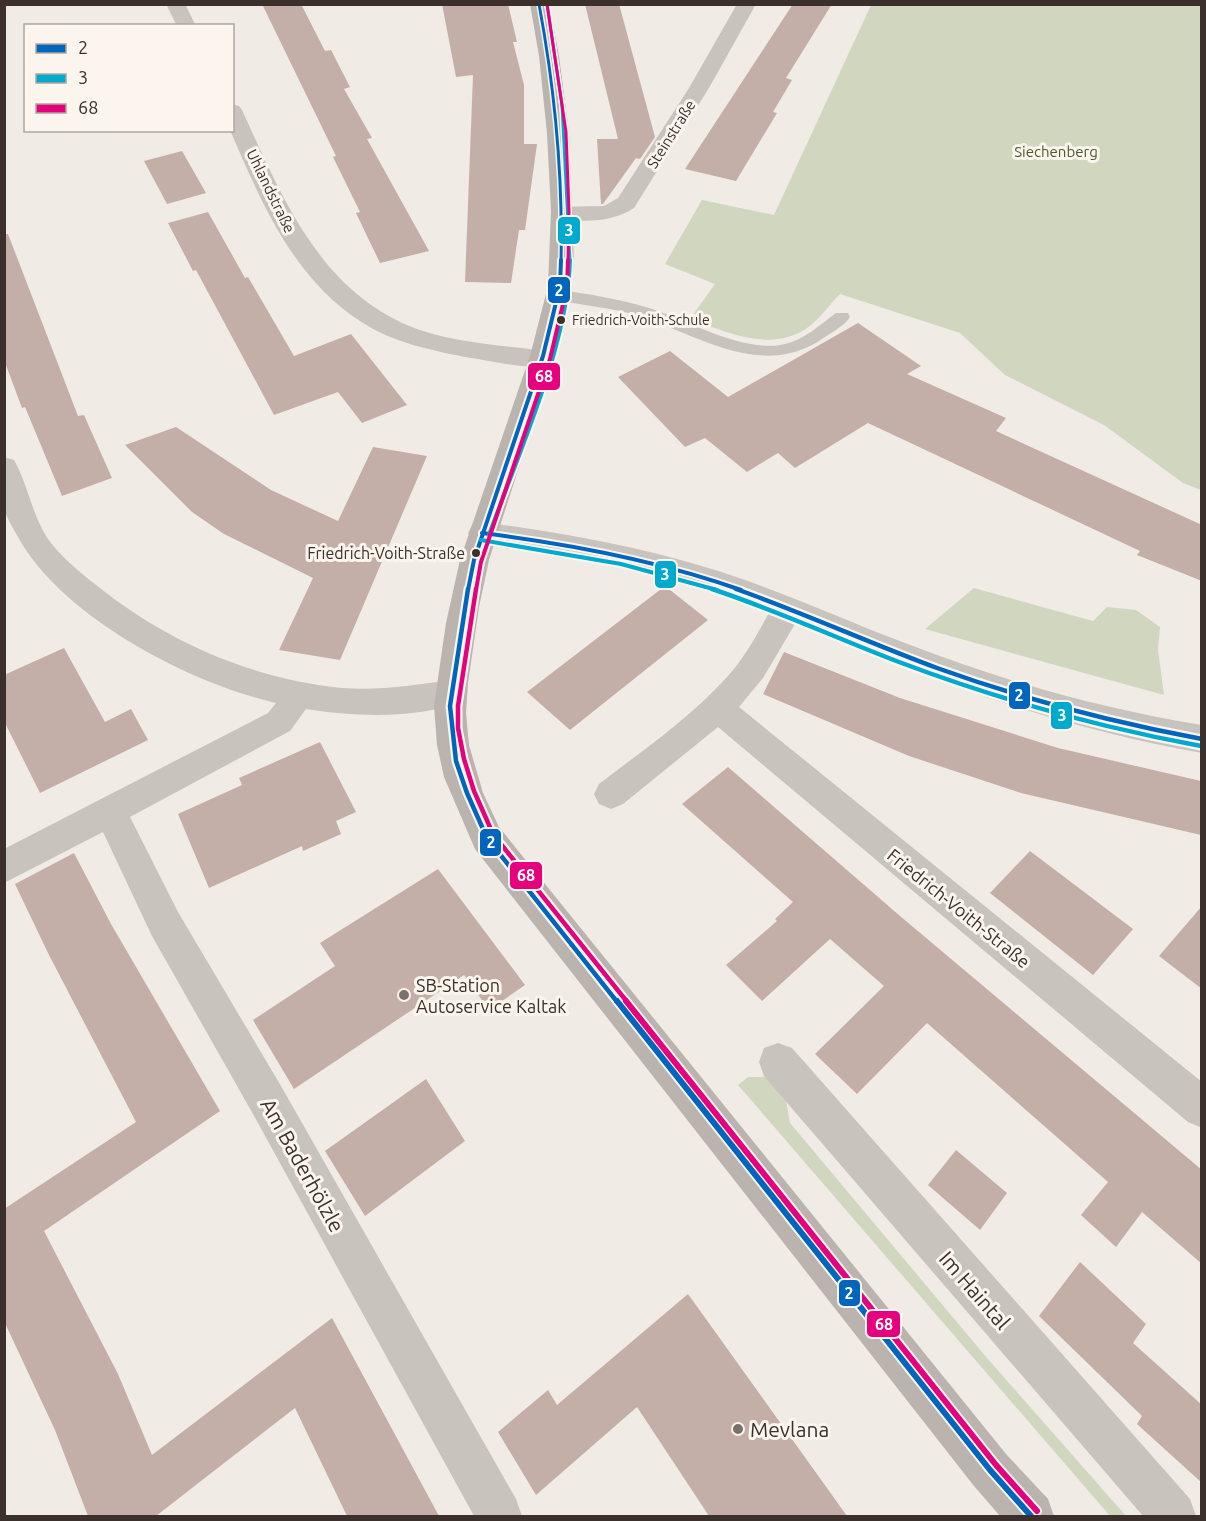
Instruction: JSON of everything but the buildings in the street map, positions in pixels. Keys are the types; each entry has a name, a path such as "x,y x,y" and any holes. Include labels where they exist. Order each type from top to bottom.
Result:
{"main road":[{"path":"539,4 549,46 558,120 562,212 562,266 559,296 543,359 482,533 461,624 451,693 450,713 454,753 476,818 487,838 990,1470 1031,1516"}],"street":[{"path":"175,4 186,24"},
{"name":"Steinstraße","path":"562,212 614,212 626,203 699,88 747,4"},
{"name":"Uhlandstraße","path":"234,114 280,217 307,258 327,281 367,315 407,334 440,343 543,359"},
{"path":"4,466 26,525 36,544 71,582 95,602 148,638 172,651 233,676 296,694 371,702 451,693"},
{"path":"482,533 549,541 629,556 708,579 930,666 1011,693 1104,718 1202,738"},
{"path":"612,794 717,708 745,678 787,609"},
{"path":"4,867 279,722 290,709 296,694"},
{"name":"Friedrich-Voith-Straße","path":"717,708 1202,1108"},
{"name":"Am Baderhölzle","path":"110,812 165,924 267,1100 499,1516"},
{"name":"Im Haintal","path":"778,1062 1173,1516"}],"lane":[{"path":"559,296 588,298 642,311 748,349 767,352 787,350 801,344 842,317"}],"green space":[{"name":"Siechenberg","path":"871,5 1201,5 1201,490 1183,483 1104,425 1005,375 960,333 840,294 807,328 778,339 748,338 690,319 715,284 665,264 702,200 774,215"},
{"path":"974,588 1093,621 1107,607 1136,610 1160,627 1158,650 1164,695 925,629"},
{"path":"748,1077 770,1077 785,1094 790,1123 987,1358 1126,1516 1110,1516 738,1085"}],"transit line":[{"name":"2","path":"539,4 549,56 558,133 562,211 560,286 543,356 474,560 461,623 450,706 456,761 487,838 990,1470 1031,1516"},
{"name":"3","path":"489,535 542,388 568,287 570,264 564,130 560,80 547,4"},
{"name":"68","path":"547,4 566,132 569,211 567,287 550,359 481,562 469,624 458,706 458,728 464,759 474,791 493,834 996,1465 1037,1511"},
{"name":"2","path":"482,533 594,550 678,570 754,595 900,654 1011,693 1087,714 1202,739"},
{"name":"3","path":"481,540 593,558 677,578 753,603 899,662 1010,700 1086,722 1201,746"}],"place":[{"name":"Friedrich-Voith-Schule","path":"561,320"},
{"name":"Friedrich-Voith-Straße","path":"476,553"},
{"name":"SB-Station Autoservice Kaltak","path":"404,995"},
{"name":"Mevlana","path":"738,1429"}]}
